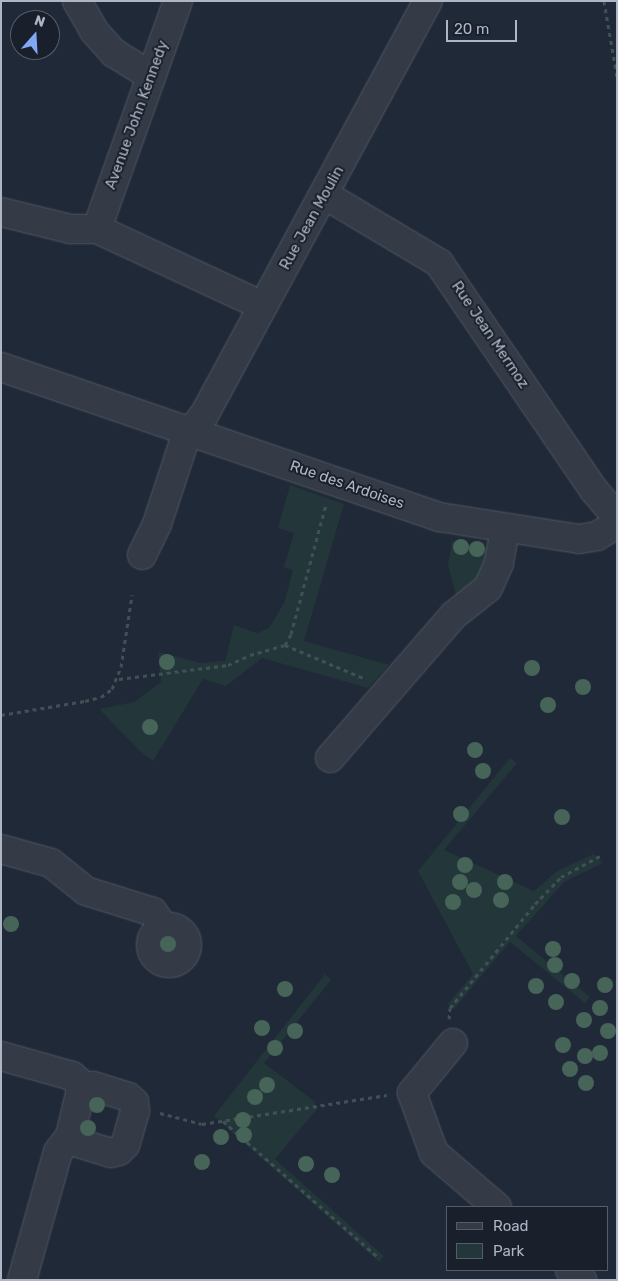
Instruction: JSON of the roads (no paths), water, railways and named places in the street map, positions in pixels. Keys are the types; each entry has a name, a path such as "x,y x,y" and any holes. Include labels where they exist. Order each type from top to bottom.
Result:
{"street":[{"path":"77,1 94,31 114,53 151,76"},
{"name":"Avenue John Kennedy","path":"97,230 178,1"},
{"name":"Rue Jean Moulin","path":"191,432 204,415 325,195 428,1"},
{"name":"Rue Jean Mermoz","path":"325,195 423,250 446,270 598,495 617,517"},
{"path":"1,212 70,229 97,230 263,306"},
{"name":"Rue des Ardoises","path":"1,367 439,517 505,529 588,539 617,524"},
{"path":"142,555 157,524 181,448 191,432"},
{"path":"330,758 454,615 488,588 500,563 505,529"},
{"path":"1,849 51,863 86,890 153,912 164,928"},
{"path":"451,1031 412,1093 434,1153 496,1206"},
{"path":"1,1056 72,1076 85,1087"},
{"path":"22,1280 58,1152 70,1136 80,1094 85,1087 93,1086 128,1097 136,1106 125,1145 119,1151 112,1153 76,1142 70,1136"},
{"path":"571,1271 582,1280"}]}
